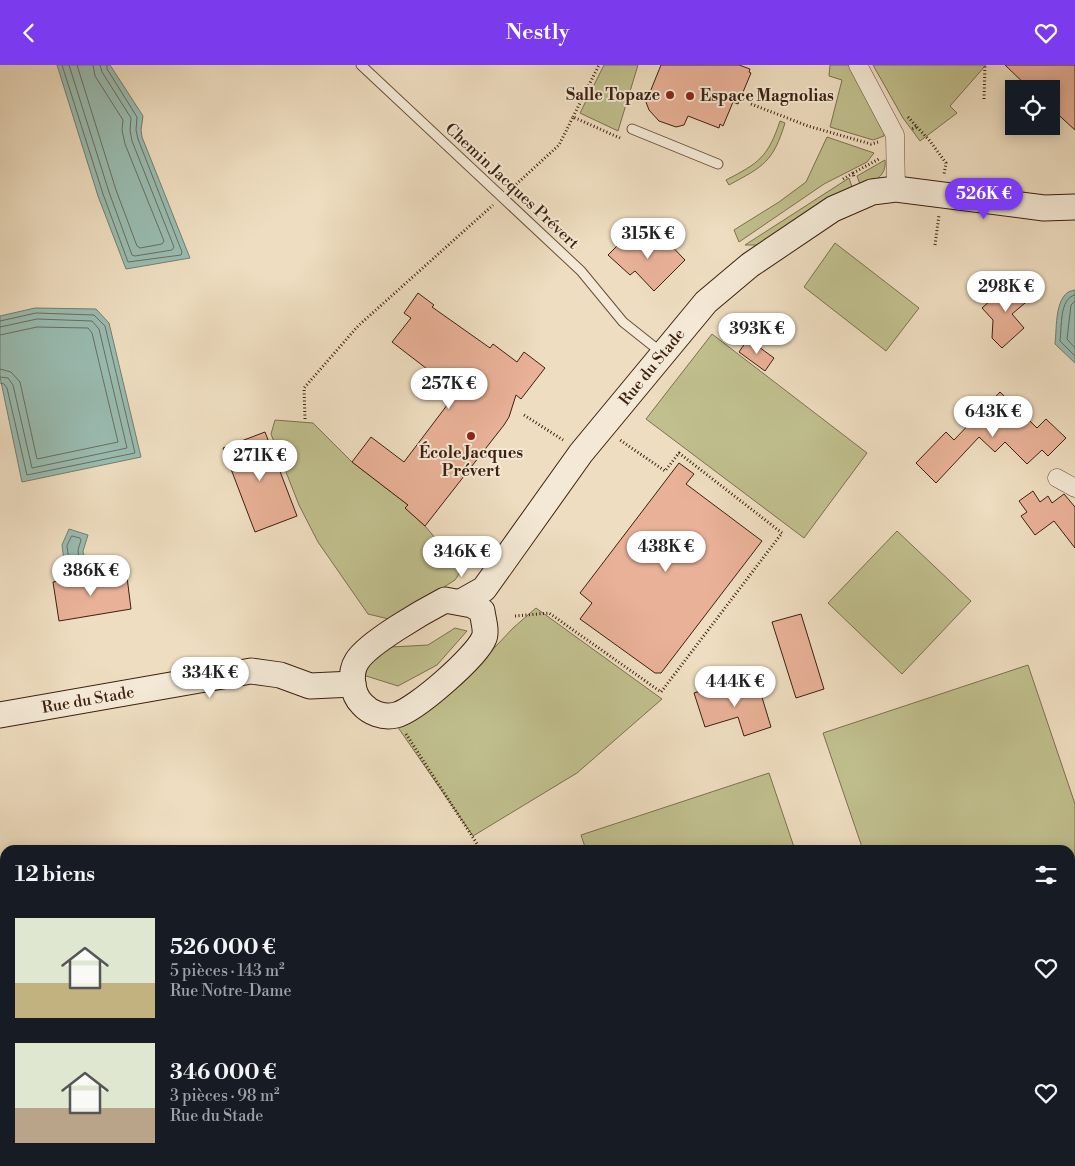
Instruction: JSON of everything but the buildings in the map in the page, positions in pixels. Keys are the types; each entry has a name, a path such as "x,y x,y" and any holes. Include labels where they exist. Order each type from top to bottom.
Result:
{"street":[{"path":"858,65 895,135 896,189"},
{"name":"Rue du Stade","path":"475,601 582,453 662,353 706,302 750,265 797,231 832,209 872,192 896,189 1044,208 1075,207"},
{"path":"1057,478 1075,488"},
{"path":"444,601 475,601 485,636 477,649 438,687 414,705 396,715 380,715 368,710 358,700 353,684 352,673 356,661 368,649 422,613 444,601"},
{"name":"Rue du Stade","path":"0,715 251,671 280,675 310,686 353,684"}],"lane":[{"name":"Chemin Jacques Prévert","path":"361,65 581,271 622,322 662,353"},
{"path":"632,129 718,163"}],"path":[{"path":"305,419 304,388 358,326 558,145 599,65"},
{"path":"984,99 986,65"},
{"path":"751,104 808,126 872,144"},
{"path":"573,117 620,138 632,129"},
{"path":"881,140 881,149"},
{"path":"853,173 881,158"},
{"path":"524,415 582,453"},
{"path":"515,616 549,613 661,693 782,533 679,453 665,471 617,437"},
{"path":"400,737 415,729"},
{"path":"406,734 478,845"}],"shaded area":[{"path":"604,65 638,65 618,131 580,113"},
{"path":"830,65 849,65 885,126 884,136 873,140 830,127 842,80 829,76"},
{"path":"873,65 986,65 950,106 957,113 920,141 903,118"},
{"path":"780,121 785,123 781,136 771,155 751,173 729,185 726,180 747,169 761,158 771,143"},
{"path":"827,137 874,153 867,162 824,184 739,242 734,230 779,202 806,182"},
{"path":"885,160 884,170 879,178 861,187 857,176"},
{"path":"849,178 853,190 827,202 757,245 745,245"},
{"path":"835,243 919,308 886,351 804,287"},
{"path":"712,334 867,453 804,538 646,419"},
{"path":"275,420 313,423 352,462 408,505 405,508 425,526 437,540 442,552 461,571 455,580 393,620 368,614 318,542 299,505 271,434"},
{"path":"897,531 971,601 902,674 828,603"},
{"path":"536,608 662,699 577,773 473,836 397,726 482,661 513,628"},
{"path":"455,628 467,631 437,665 398,686 363,675 369,658 391,647 428,645"},
{"path":"1028,665 1075,804 1075,845 861,845 823,733"},
{"path":"769,773 793,845 584,845 581,835"}],"water":[{"path":"57,65 110,65 143,116 142,137 190,258 126,269 98,196"},
{"path":"1075,290 1075,363 1055,344 1060,304 1068,292"},
{"path":"35,308 96,309 109,323 141,457 22,482 0,377 0,316"},
{"path":"69,529 88,535 83,551 85,565 65,569 62,545"}],"place":[{"name":"Salle Topaze","path":"670,95"},
{"name":"Espace Magnolias","path":"690,96"},
{"name":"École Jacques Prévert","path":"471,436"}]}
